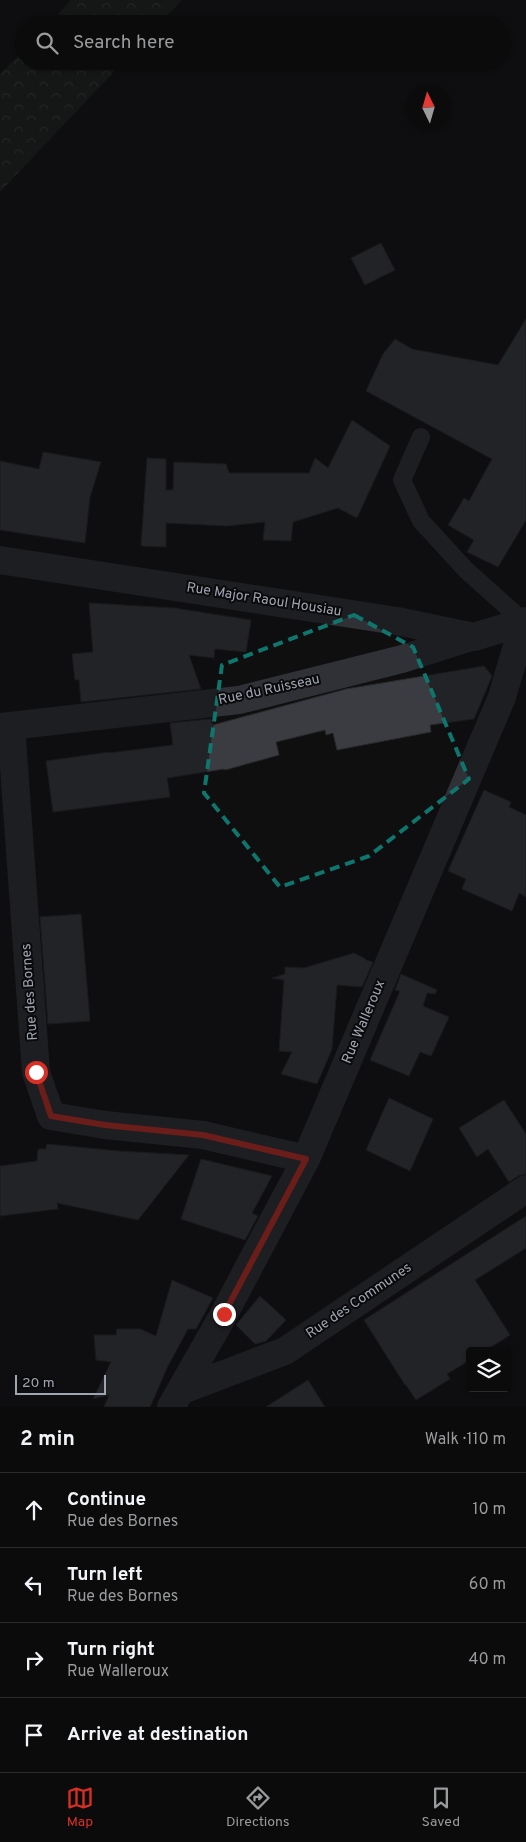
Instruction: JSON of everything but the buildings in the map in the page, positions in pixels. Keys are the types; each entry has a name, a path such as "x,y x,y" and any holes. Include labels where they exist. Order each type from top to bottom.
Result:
{"street":[{"name":"Rue Major Raoul Housiau","path":"0,560 397,621 474,636 525,621"},
{"name":"Rue Walleroux","path":"176,1399 224,1314 306,1159 502,697 525,621"},
{"name":"Rue du Ruisseau","path":"5,727 238,700 402,658 474,636"},
{"name":"Rue des Bornes","path":"5,727 36,1072 51,1116 105,1125 203,1135 306,1159"},
{"name":"Rue des Communes","path":"176,1399 285,1350 526,1189"}],"lane":[{"path":"421,437 402,480 421,521 466,570 525,621"}],"highlighted area":[{"path":"354,615 413,647 469,779 369,856 280,887 204,793 222,665"}],"green space":[{"path":"71,0 182,0 168,15 57,15"},
{"path":"15,59 15,70 115,70 0,192 0,74"}],"route":[{"path":"36,1072 51,1116 105,1125 203,1135 306,1159 224,1314"}]}
